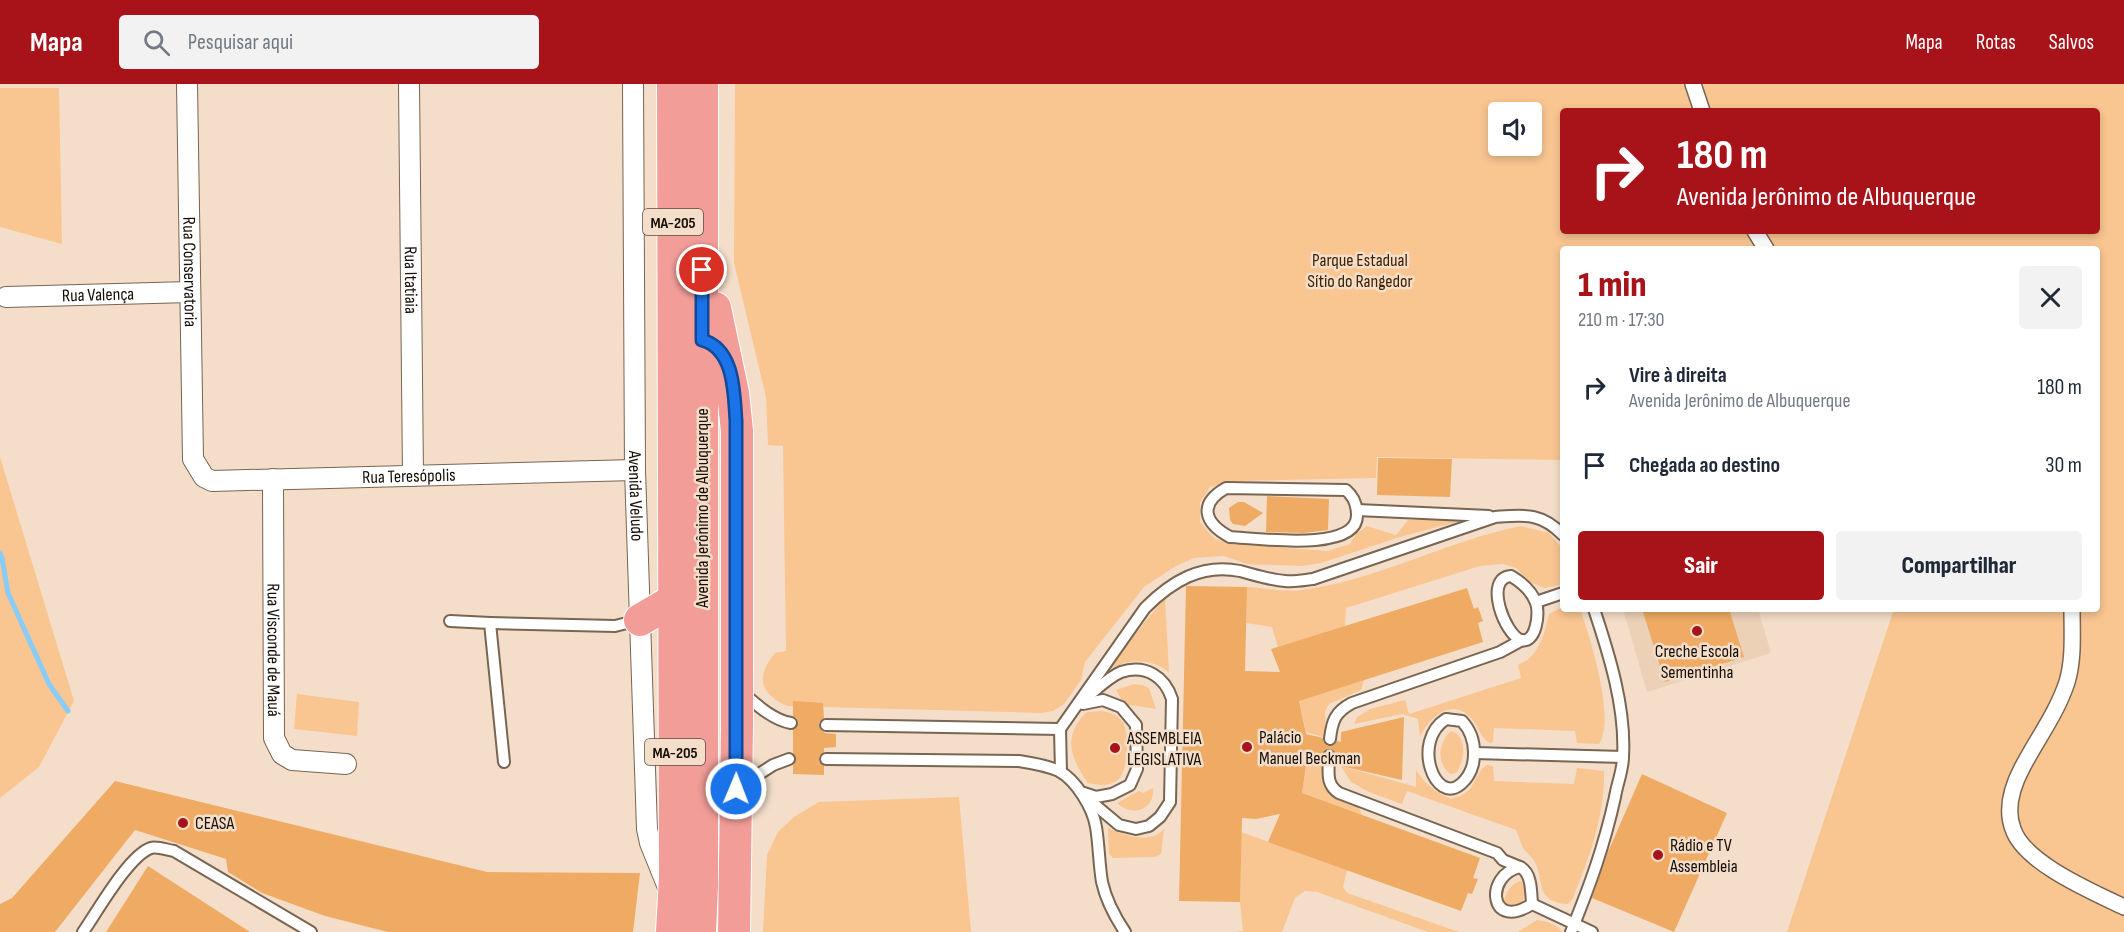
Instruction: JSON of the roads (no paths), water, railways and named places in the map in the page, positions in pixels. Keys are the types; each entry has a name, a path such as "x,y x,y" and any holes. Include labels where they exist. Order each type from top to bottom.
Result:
{"main road":[{"name":"Avenida Jerônimo de Albuquerque","path":"671,923 674,600 673,84"},
{"name":"Avenida Jerônimo de Albuquerque","path":"700,932 702,886 702,84"},
{"path":"702,247 727,362 736,421 738,688 734,932"},
{"path":"674,360 686,344 702,340 716,347 727,362"},
{"path":"640,620 674,600"}],"street":[{"name":"Rua Conservatoria","path":"187,84 193,459"},
{"name":"Rua Itatiaia","path":"409,84 413,476"},
{"name":"Avenida Veludo","path":"633,84 635,471 647,829 671,923"},
{"path":"1693,84 1701,108"},
{"name":"Rua Valença","path":"6,297 190,292"},
{"name":"Rua Teresópolis","path":"193,459 204,477 212,481 635,471"},
{"name":"Rua Visconde de Mauá","path":"273,479 274,738 282,754 292,759 346,764"},
{"path":"2072,612 2072,658 2067,681 2053,714 2011,791 2010,817 2013,830 2020,843 2037,859 2062,875 2124,907"}],"lane":[{"path":"1226,488 1346,490 1352,495 1357,510 1358,521 1352,529 1336,538 1320,541 1230,537 1216,530 1209,520 1208,510 1211,500 1218,492 1226,488"},
{"path":"1357,510 1495,517 1523,515 1540,517 1560,532"},
{"path":"1061,772 1060,729 1145,608 1177,581 1197,572 1216,568 1286,581 1313,579 1495,517"},
{"path":"1330,739 1332,722 1343,708 1352,703 1500,652 1527,639 1537,624 1536,602 1518,580 1510,576 1504,577 1499,581 1496,591 1502,614 1513,635 1522,640"},
{"path":"1536,602 1560,594"},
{"path":"1573,928 1608,831 1623,757 1618,694 1609,654 1595,612"},
{"path":"450,621 608,626 640,620"},
{"path":"490,623 504,762"},
{"path":"826,759 1037,763 1061,772 1119,825 1136,829 1149,826 1161,817 1170,802 1172,699 1169,689 1160,677 1149,671 1121,672 1107,680 1077,706"},
{"path":"738,688 780,721 791,723"},
{"path":"1077,706 1103,700 1121,707 1136,725 1137,769 1130,786 1112,794 1095,797 1081,792"},
{"path":"1446,719 1462,721 1468,728 1473,739 1475,753 1471,771 1458,787 1443,786 1434,777 1428,761 1431,735 1438,724 1446,719"},
{"path":"826,725 1060,729"},
{"path":"1475,753 1623,757"},
{"path":"1329,756 1328,781 1339,793 1497,853 1503,860 1524,869 1528,875 1532,904 1523,918"},
{"path":"736,789 773,765 789,759"},
{"path":"1081,792 1096,825 1102,882 1110,905 1125,932"},
{"path":"83,932 129,865 142,852 153,847 174,851 310,932"},
{"path":"1496,921 1495,906 1500,888 1507,874 1520,867"},
{"path":"1532,904 1573,928 1592,932"}],"waterway":[{"path":"0,553 8,593 49,684 68,711"}],"place":[{"name":"Creche Escola Sementinha","path":"1697,631"},
{"name":"Palácio Manuel Beckman","path":"1247,747"},
{"name":"ASSEMBLEIA LEGISLATIVA","path":"1115,748"},
{"name":"CEASA","path":"183,823"},
{"name":"Rádio e TV Assembleia","path":"1658,855"}],"park label":[{"name":"Parque Estadual Sítio do Rangedor","path":"1360,270"}]}
